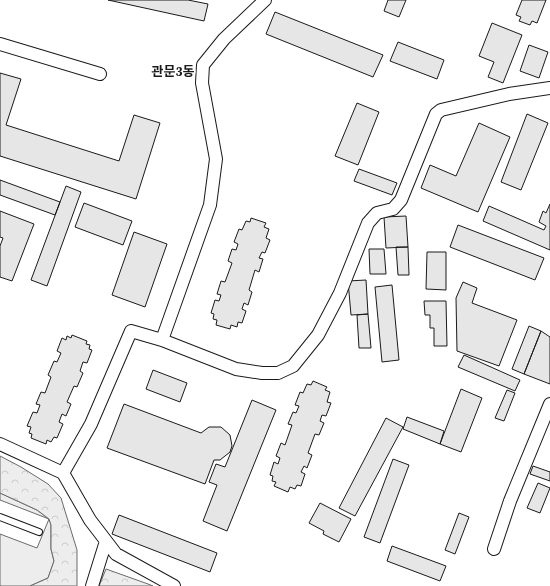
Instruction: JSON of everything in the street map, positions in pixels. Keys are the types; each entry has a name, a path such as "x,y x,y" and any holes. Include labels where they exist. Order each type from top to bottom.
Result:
{"street":[{"path":"162,340 210,205 216,159 202,83 203,65 224,39 265,0"},
{"path":"0,44 100,74"},
{"path":"63,473 91,424 131,331 162,340 236,369 262,373 278,373 293,366 318,335 340,293 368,223 377,213 393,209 401,200 436,114 441,110 509,94 550,88"},
{"path":"494,549 510,501 550,404"},
{"path":"0,444 63,473 90,520 116,554 174,586"},
{"path":"92,586 106,541"}],"lane":[{"path":"0,517 39,532"}],"green space":[{"path":"0,456 48,484 61,498 77,550 77,586 30,586 48,578 54,561 51,549 51,525 49,519 37,510 0,493"},
{"path":"0,493 37,510 49,519 0,500"},
{"path":"49,519 51,525 51,549 54,561 48,578 30,586 0,586 0,534 37,548"},
{"path":"106,569 148,584 153,586 99,586"}],"building":[{"path":"108,0 188,0 208,4 204,21"},
{"path":"388,0 406,0 399,17 384,11"},
{"path":"522,0 546,0 537,23 532,21 530,25 519,21 521,17 516,15"},
{"path":"275,12 383,55 373,77 266,34"},
{"path":"492,23 522,35 503,83 488,77 494,62 479,56"},
{"path":"398,42 444,60 437,79 390,61"},
{"path":"529,45 548,52 539,78 520,71"},
{"path":"0,73 21,79 6,125 119,161 134,115 160,123 136,199 0,156"},
{"path":"357,103 379,112 358,165 335,156"},
{"path":"527,114 548,123 521,190 501,182"},
{"path":"479,123 510,137 478,212 421,188 430,165 456,176"},
{"path":"359,169 397,183 392,195 354,181"},
{"path":"0,180 60,202 55,215 0,195"},
{"path":"66,186 81,192 47,286 31,280"},
{"path":"84,203 132,221 123,245 75,227"},
{"path":"550,204 550,250 483,221 489,206 544,230 546,226 539,222 543,211 546,213"},
{"path":"0,211 34,224 12,281 0,277 0,246 3,238 0,237"},
{"path":"406,216 408,247 386,248 384,217"},
{"path":"251,218 266,223 264,227 269,229 266,238 270,240 265,253 262,252 259,258 263,259 259,272 255,270 249,290 252,292 248,305 244,303 242,309 246,311 242,323 238,322 237,327 231,325 230,329 216,325 217,320 213,319 214,314 211,313 215,300 219,301 221,295 217,294 221,281 225,282 232,263 228,261 232,249 236,250 238,244 234,242 239,229 242,230 246,221 250,222"},
{"path":"458,225 544,258 535,280 450,247"},
{"path":"134,232 167,244 145,307 112,295"},
{"path":"396,247 408,247 409,275 398,275"},
{"path":"369,249 384,249 386,274 370,274"},
{"path":"427,252 446,252 446,290 426,289"},
{"path":"366,280 368,314 351,315 348,281"},
{"path":"463,282 477,288 472,303 517,320 499,366 457,351 456,298"},
{"path":"392,285 399,360 382,362 375,287"},
{"path":"424,301 446,301 447,346 434,346 434,328 430,328 430,315 425,315"},
{"path":"368,314 371,348 359,348 357,315"},
{"path":"529,326 541,331 524,374 512,369"},
{"path":"541,331 550,337 550,384 524,374"},
{"path":"72,335 87,341 86,344 90,345 89,349 92,350 87,363 83,362 80,371 83,373 77,387 74,386 67,402 71,404 66,416 62,414 59,422 63,424 57,438 54,437 51,442 47,440 46,444 31,438 32,434 29,433 31,427 27,426 33,412 37,413 40,405 36,404 41,392 45,393 51,377 48,375 54,361 57,362 61,353 57,351 62,338 66,340 67,336 71,338"},
{"path":"464,355 520,380 515,391 458,367"},
{"path":"153,370 187,383 180,402 146,389"},
{"path":"313,381 327,387 325,390 330,392 327,402 331,403 326,416 322,415 320,421 324,423 319,435 315,434 308,453 312,455 307,468 304,466 301,472 305,474 301,486 297,485 295,489 290,487 288,492 274,486 276,482 272,481 273,476 270,475 274,462 278,464 280,458 276,456 281,443 285,445 292,425 288,424 293,412 296,413 299,406 295,405 300,392 303,393 307,384 311,385"},
{"path":"461,389 482,398 461,452 440,444"},
{"path":"507,390 515,393 504,421 495,418"},
{"path":"252,400 276,410 227,531 203,521 217,485 209,482 216,464 225,467"},
{"path":"124,404 201,433 209,427 221,427 230,435 232,446 230,452 220,460 214,460 205,484 107,448"},
{"path":"407,417 444,431 440,444 403,429"},
{"path":"386,418 403,427 355,516 339,508"},
{"path":"393,459 409,465 380,543 364,537"},
{"path":"533,466 550,472 550,481 530,474"},
{"path":"538,483 550,488 540,513 527,508"},
{"path":"320,503 351,519 339,542 323,534 324,531 309,523"},
{"path":"459,513 469,517 455,554 445,550"},
{"path":"119,515 217,553 210,572 112,534"},
{"path":"392,546 446,566 440,581 387,561"}],"district":[{"name":"관문3동","path":"173,71"}]}
